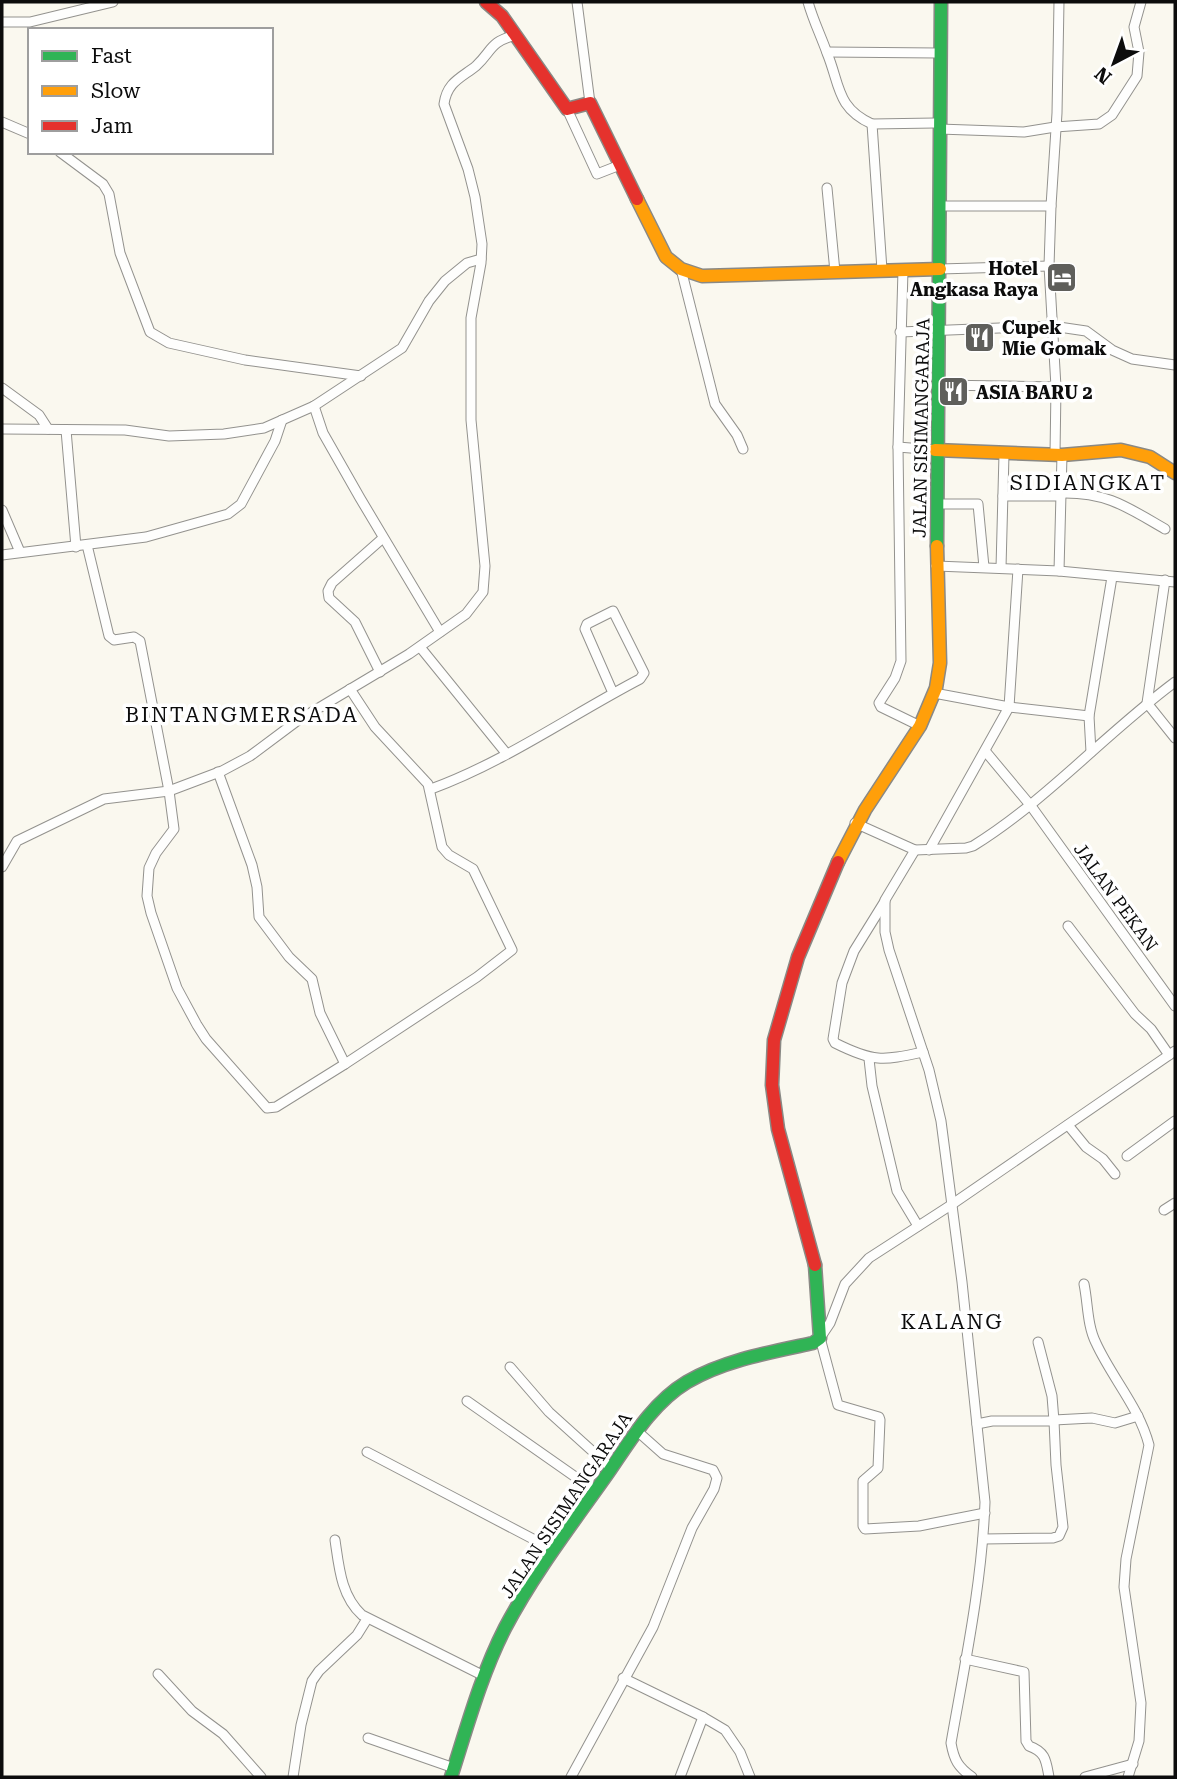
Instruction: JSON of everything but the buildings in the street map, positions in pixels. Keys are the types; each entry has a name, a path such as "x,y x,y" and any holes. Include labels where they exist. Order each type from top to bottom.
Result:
{"main road":[{"path":"486,2 502,16 567,109 590,103 666,257 681,269 702,276 938,269"},
{"name":"JALAN SISIMANGARAJA","path":"918,725 937,675 935,566 939,2"},
{"name":"JALAN SISIMANGARAJA","path":"938,269 939,2"},
{"name":"JALAN SISIMANGARAJA","path":"453,1772 484,1676 529,1585 636,1430 664,1400 701,1375 813,1343 820,1338 814,1258 778,1129 772,1085 772,1058 781,1014 814,916 855,826 918,725 934,693 940,663 935,566 938,504 936,450 940,385 938,330"},
{"path":"936,450 1004,454 1121,450 1169,462 1175,473"}],"street":[{"path":"2,22 42,19 113,2"},
{"path":"576,2 590,103"},
{"path":"808,2 841,99 864,121 872,124 1024,132 1099,124 1112,115 1139,70 1139,52 1133,27 1141,2"},
{"path":"1059,2 1059,72 1049,266 1061,494 1059,570"},
{"path":"2,867 17,841 104,799 169,791 250,756 297,721 420,647 471,609 480,598 484,588 482,514 471,420 471,318 482,244 468,169 444,108 445,96 453,80 477,65 491,46 516,35"},
{"path":"827,52 937,53"},
{"path":"567,109 597,174 620,165"},
{"path":"2,122 28,133"},
{"path":"872,124 883,270"},
{"path":"63,154 103,184 109,194 120,253 150,332 169,343 245,360 360,376"},
{"path":"827,188 835,272"},
{"path":"940,206 1051,206"},
{"path":"2,429 125,430 169,436 203,436 264,428 314,406 402,348 429,301 445,281 467,263 481,258"},
{"path":"938,269 1049,266"},
{"path":"681,269 715,404 737,435 743,449"},
{"path":"903,270 898,447 901,661 895,678 879,703 881,707 918,725"},
{"path":"900,332 1052,326 1086,331 1112,350 1132,359 1175,365"},
{"path":"940,385 1056,387"},
{"path":"2,388 39,415 48,429"},
{"path":"314,406 323,433 440,632"},
{"path":"2,555 146,537 234,510 241,504 259,472 282,420"},
{"path":"66,430 76,547"},
{"path":"898,447 936,450"},
{"path":"1001,568 1004,454"},
{"path":"1003,496 1102,496 1165,529"},
{"path":"938,504 978,504 984,567"},
{"path":"2,510 20,552"},
{"path":"380,672 355,622 329,598 328,591 332,583 383,538"},
{"path":"87,545 109,636 114,640 134,637 140,641 169,791 174,829 152,861 147,878 151,913 177,988 197,1025 206,1039 267,1108 276,1107 345,1064 477,977 512,950 472,869 449,855 442,847 431,789 375,727 350,689"},
{"path":"935,566 1059,570 1170,581 1147,703 1175,738"},
{"path":"929,850 1009,707 1018,569"},
{"path":"1091,752 1089,716 1112,577"},
{"path":"431,789 449,783 506,753 639,679 644,673 613,611 587,624 584,629 613,693"},
{"path":"420,647 506,753"},
{"path":"855,826 915,850 973,846 1031,806 1147,703 1175,682"},
{"path":"934,693 1009,707 1089,716"},
{"name":"JALAN PEKAN","path":"986,752 1031,806 1175,1006"},
{"path":"218,772 252,865 259,917 289,957 312,979 320,1013 345,1064"},
{"path":"915,850 866,928 846,972 833,1039 838,1045 869,1059 893,1059 923,1052"},
{"path":"885,901 885,932 889,950 923,1052 940,1122 962,1282 977,1424 985,1513 984,1539 951,1743 960,1769 972,1777"},
{"path":"985,1513 919,1526 867,1530 864,1528 863,1481 878,1468 881,1423 878,1417 838,1405 820,1338 830,1323 845,1284 869,1258 1172,1053 1135,1014 1068,926"},
{"path":"869,1059 870,1078 897,1191 918,1226"},
{"path":"1127,1156 1175,1121"},
{"path":"1068,1125 1086,1147 1103,1159 1115,1174"},
{"path":"1164,1210 1175,1203"},
{"path":"1084,1284 1095,1342 1145,1429 1148,1451 1126,1559 1124,1587 1141,1703 1140,1734 1128,1777"},
{"path":"984,1539 1053,1538 1062,1532 1052,1395 1038,1342"},
{"path":"510,1367 549,1412 611,1468"},
{"path":"467,1401 594,1490"},
{"path":"977,1424 992,1421 1092,1418 1115,1423 1138,1416"},
{"path":"571,1777 653,1627 692,1528 715,1489 717,1478 713,1470 663,1454 636,1430"},
{"path":"367,1452 554,1550"},
{"path":"335,1541 345,1589 355,1608 367,1619 484,1676"},
{"path":"293,1777 301,1725 312,1681 356,1635 367,1619"},
{"path":"965,1659 1024,1672 1026,1741 1029,1746 1045,1755 1049,1777"},
{"path":"158,1674 192,1711 223,1734 261,1777"},
{"path":"623,1678 704,1717 724,1730 740,1752 750,1777"},
{"path":"681,1777 704,1717"},
{"path":"368,1738 453,1772"},
{"path":"1085,1777 1133,1764"}],"traffic: fast":[{"path":"937,546 941,2"},
{"path":"451,1777 482,1683 505,1628 541,1568 633,1436 652,1412 674,1391 702,1374 732,1362 813,1343 820,1338 815,1265"}],"traffic: slow":[{"path":"637,199 666,257 681,269 702,276 940,269"},
{"path":"935,450 1062,455 1121,450 1150,457 1175,473"},
{"path":"838,862 865,810 920,726 936,688 940,663 937,546"}],"traffic: jam":[{"path":"486,2 502,16 567,109 590,103 637,199"},
{"path":"815,1265 778,1129 772,1085 774,1040 798,957 838,862"}],"place":[{"name":"Hotel Angkasa Raya","path":"1061,278"},
{"name":"Cupek Mie Gomak","path":"979,337"},
{"name":"ASIA BARU 2","path":"953,392"}],"district":[{"name":"SIDIANGKAT","path":"1088,483"},
{"name":"BINTANGMERSADA","path":"242,715"},
{"name":"KALANG","path":"952,1322"}]}
